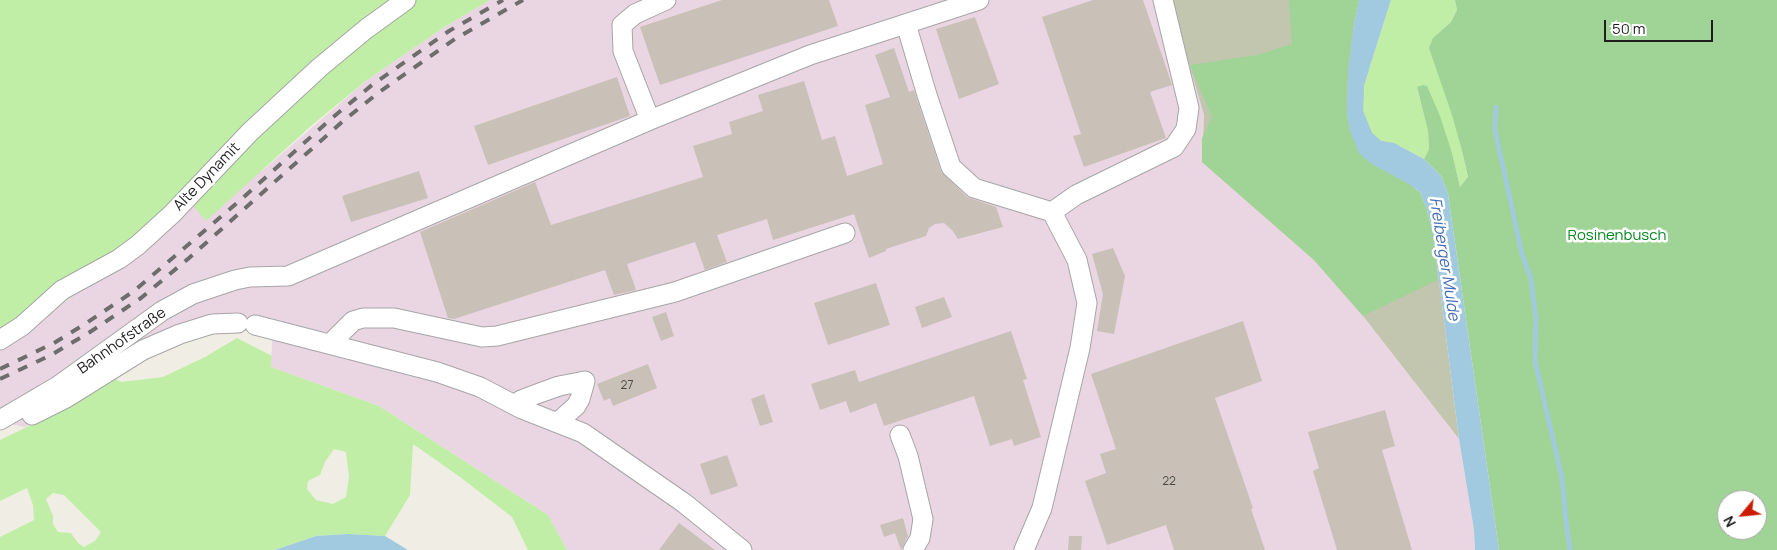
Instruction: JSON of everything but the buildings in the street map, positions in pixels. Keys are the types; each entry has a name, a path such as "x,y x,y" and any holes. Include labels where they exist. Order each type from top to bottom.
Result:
{"street":[{"name":"Alte Dynamit","path":"0,340 22,326 62,290 119,259 138,245 172,214 250,132 307,78 366,29 406,0"},
{"path":"650,120 623,51 622,25 634,14 666,0"},
{"name":"Bahnhofstraße","path":"0,420 58,386 162,311 193,294 250,277 288,276 650,120 810,55 978,0"},
{"path":"1052,212 1076,195 1174,147 1186,129 1188,108 1163,0"},
{"path":"906,24 951,167 974,188 1052,212 1077,260 1087,303 1080,348 1042,508 1024,550"},
{"path":"334,345 335,339 352,321 363,318 394,318 482,336 497,336 675,292 845,233"},
{"path":"0,432 66,398 143,350 180,334 212,324 246,324 438,372 480,387 544,418 583,433 684,502 742,550"},
{"path":"515,405 521,400 560,386 585,381 576,406 558,422"},
{"path":"900,434 908,456 923,520 920,538 914,550"}],"shaded area":[{"path":"490,0 1170,0 1204,115 1202,162 1314,260 1363,316 1459,439 1474,530 1475,550 567,550 548,515 379,406 271,367 273,318 227,318 183,328 77,403 25,427 0,422 0,343 23,331 93,282 216,181 262,171 367,80 446,26"},
{"path":"1170,0 1359,0 1353,30 1433,234 1459,439 1363,316 1314,260 1202,162 1204,115"}],"green space":[{"path":"0,0 490,0 446,26 367,80 312,125 206,221 192,204 93,282 23,331 0,343"},
{"path":"1289,0 1359,0 1348,72 1347,113 1359,152 1372,164 1420,192 1427,209 1433,234 1438,280 1363,316 1314,260 1202,162 1202,138 1212,117 1190,65 1257,55 1292,44"},
{"path":"1391,0 1455,0 1457,10 1451,22 1433,38 1468,178 1460,187 1452,153 1417,88 1428,131 1429,149 1424,159 1394,143 1381,141 1372,133 1363,111 1364,85"},
{"name":"Rosinenbusch","path":"1455,0 1777,0 1777,550 1499,550 1448,194 1441,176 1424,159 1429,149 1428,131 1417,87 1427,86 1440,116 1452,153 1460,187 1468,177 1452,115 1429,48 1433,38 1451,22 1457,10"},
{"path":"237,338 272,356 271,367 379,406 548,515 567,550 528,550 512,517 413,444 410,495 385,536 348,534 316,536 275,550 0,550 0,537 34,520 33,505 27,488 0,501 0,440 77,403 112,378 121,382 163,377 205,357","holes":["334,449 346,452 349,477 346,497 333,504 316,500 307,489 308,481 320,475 325,462","53,493 64,495 101,532 95,541 84,547 78,543 71,533 58,532 53,524 53,516 46,499"]}],"water":[{"name":"Freiberger Mulde","path":"1359,0 1391,0 1364,85 1363,111 1372,133 1381,141 1394,143 1424,159 1441,176 1448,194 1499,550 1475,550 1474,530 1459,439 1433,234 1427,209 1420,192 1372,164 1359,153 1350,131 1347,113 1348,72"},
{"path":"348,534 385,536 408,550 275,550 316,536"}],"waterway":[{"path":"1496,107 1495,130 1522,254 1531,279 1536,319 1535,361 1562,478 1570,550"}],"railway":[{"path":"0,369 54,343 134,291 372,85 449,31 503,0"},
{"path":"0,379 51,355 141,298 189,258 342,122 378,93 455,39 523,0"}]}
